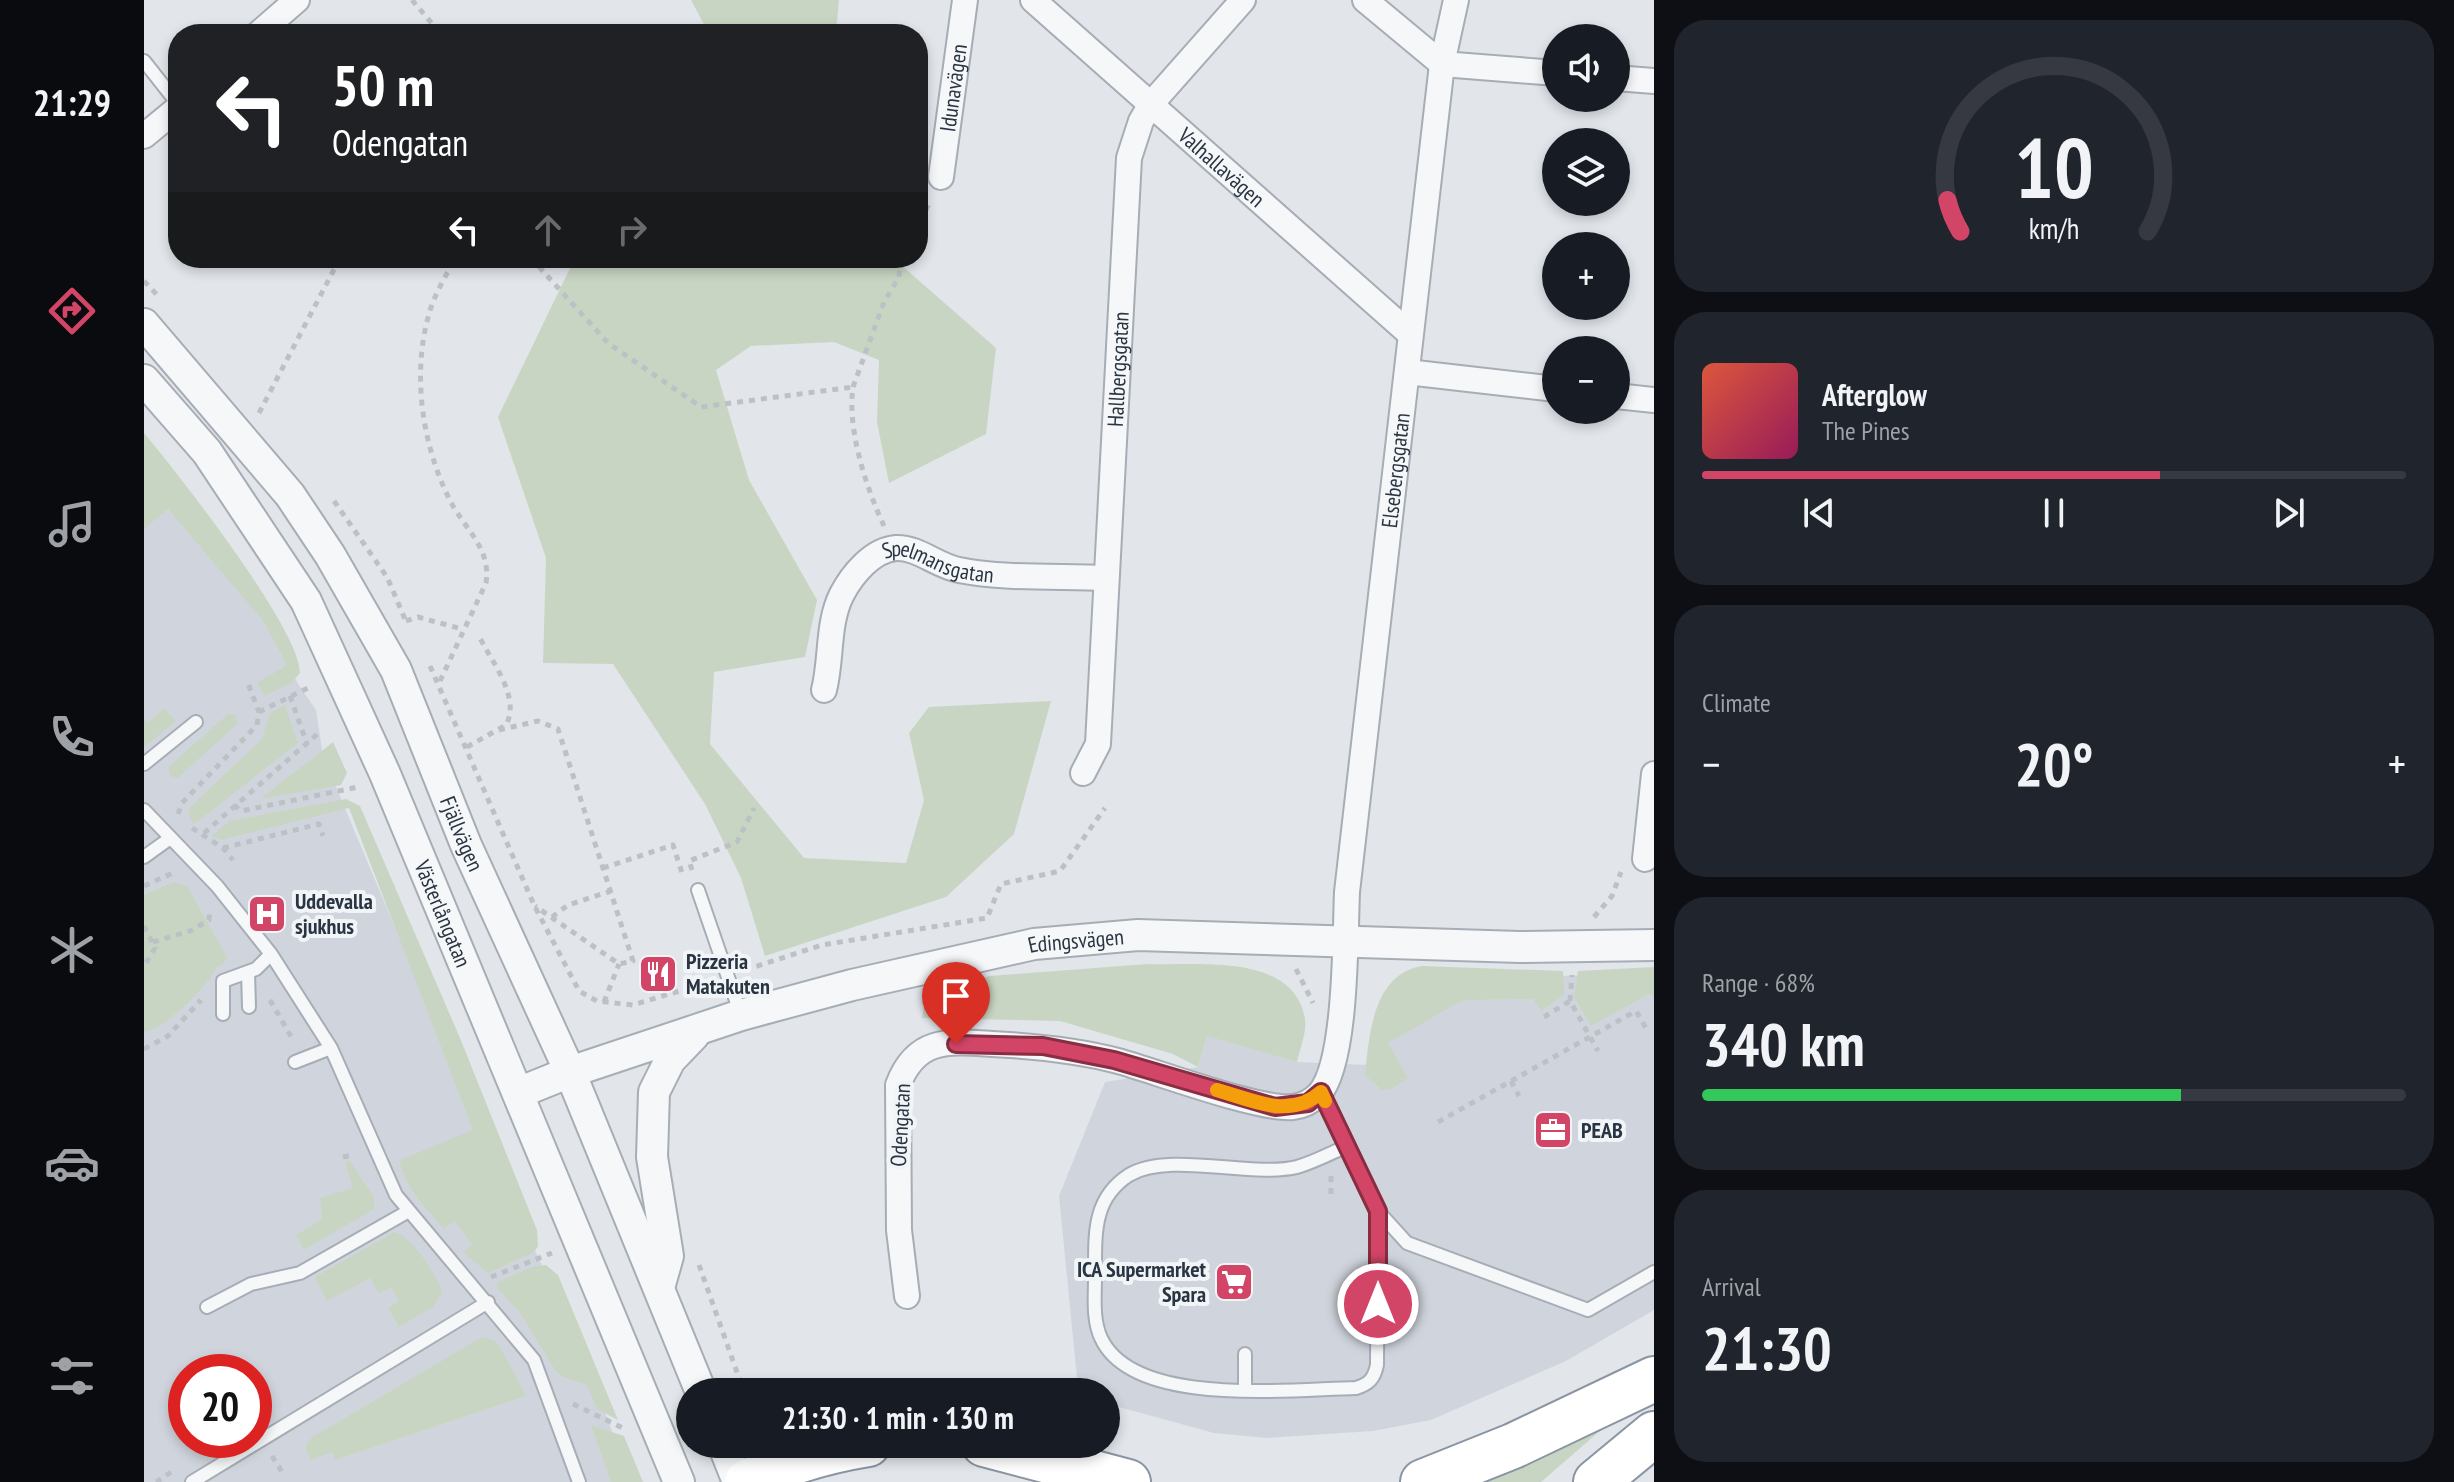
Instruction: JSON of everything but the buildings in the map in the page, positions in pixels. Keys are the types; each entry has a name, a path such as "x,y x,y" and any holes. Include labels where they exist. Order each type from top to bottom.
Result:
{"highway":[{"path":"1423,1482 1499,1452 1654,1379"},
{"path":"1596,1482 1654,1434"},
{"path":"747,1482 775,1467 802,1458"},
{"path":"1037,1458 1128,1482"}],"street":[{"path":"269,24 297,0"},
{"name":"Idunavägen","path":"941,177 965,0"},
{"name":"Valhallavägen","path":"1033,0 1410,334"},
{"name":"Hallbergsgatan","path":"1083,773 1098,744 1126,177 1134,139 1151,104 1243,0"},
{"path":"1365,0 1442,64 1542,72"},
{"name":"Elsebergsgatan","path":"1343,941 1442,64 1456,0"},
{"path":"1630,79 1654,81"},
{"path":"144,136 168,115"},
{"name":"Fjällvägen","path":"144,324 290,495 330,555 396,670 466,845 570,1072 695,1378"},
{"path":"1407,372 1542,387"},
{"name":"Västerlångatan","path":"144,380 207,452 306,601 385,774 679,1482"},
{"path":"1630,397 1654,400"},
{"name":"Spelmansgatan","path":"824,690 831,663 834,616 841,596 864,564 895,548 914,551 960,570 1105,578"},
{"path":"1645,859 1654,774"},
{"name":"Edingsvägen","path":"518,1093 570,1072 741,1015 852,985 1034,944 1138,935 1520,947 1654,945"},
{"path":"1321,1092 1336,1044 1343,941"},
{"path":"659,1288 668,1256 652,1157 654,1092 670,1060 698,1031"},
{"name":"Odengatan","path":"907,1296 899,1230 898,1085 906,1063 932,1045 1043,1046 1114,1060 1275,1107 1308,1103 1321,1092"},
{"path":"729,1458 738,1482"}],"lane":[{"path":"144,61 168,93"},
{"path":"144,764 196,722"},
{"path":"144,810 217,886 271,954 331,1048 387,1177 407,1212 488,1302 534,1360 549,1393 579,1482"},
{"path":"144,857 169,839"},
{"path":"698,890 741,1015"},
{"path":"223,1014 223,981 252,970 271,954"},
{"path":"249,1007 252,970"},
{"path":"301,1060 331,1048"},
{"path":"1321,1092 1378,1211 1407,1243 1588,1310 1654,1272"},
{"path":"1347,1146 1296,1167 1152,1167 1131,1175 1115,1187 1098,1214 1096,1319 1099,1336 1109,1352 1123,1364 1171,1385 1245,1389 1356,1388 1372,1381 1377,1365 1378,1211"},
{"path":"207,1307 251,1284 300,1273 407,1212"},
{"path":"192,1482 488,1302"},
{"path":"1245,1354 1245,1389"}],"path":[{"path":"412,0 432,24"},
{"path":"259,413 335,268"},
{"path":"439,682 486,583 488,572 484,552 444,487 422,404 422,359 429,314 450,268"},
{"path":"540,268 608,343 701,407 853,387"},
{"path":"895,548 869,481 854,426 853,387 884,302 899,277 900,268"},
{"path":"406,621 418,617 462,629"},
{"path":"480,638 510,700 510,718 499,730"},
{"path":"308,671 318,692"},
{"path":"233,860 204,833 184,824 179,808 250,737 257,725 259,712 247,681"},
{"path":"259,712 314,684"},
{"path":"290,696 308,745"},
{"path":"467,747 499,730 538,721 558,729 633,961 619,964 534,905"},
{"path":"204,833 321,731"},
{"path":"352,772 364,802"},
{"path":"234,805 241,811 358,787"},
{"path":"603,868 673,845 684,879 694,876 689,861 737,842 754,808"},
{"path":"619,964 600,1002 633,1005 822,945 987,918 1001,884 1060,871 1105,808"},
{"path":"223,848 319,824 323,836"},
{"path":"144,886 172,871 184,876"},
{"path":"1592,919 1612,896 1621,871"},
{"path":"552,917 568,905 611,891"},
{"path":"205,903 219,926"},
{"path":"153,942 190,931 209,920 211,913"},
{"path":"144,926 153,942 154,954 144,966"},
{"path":"1289,965 1303,978 1316,1015"},
{"path":"1572,965 1570,1001 1598,1051"},
{"path":"252,970 297,1047 301,1060"},
{"path":"144,1049 168,1036 223,981"},
{"path":"1544,1017 1570,1001"},
{"path":"1438,1122 1636,1011 1647,1030"},
{"path":"1511,1081 1519,1096"},
{"path":"349,1144 358,1166"},
{"path":"343,1157 352,1155"},
{"path":"547,1238 559,1267"},
{"path":"473,1285 553,1252"},
{"path":"549,1393 626,1430"},
{"path":"620,1415 632,1443"},
{"path":"272,1452 283,1445"},
{"path":"272,1456 284,1475"}],"shaded area":[{"name":"Uddevalla sjukhus","path":"144,441 262,608 298,684 316,710 323,756 507,1194 574,1330 631,1482 144,1482"},
{"path":"1654,974 1654,1310 1566,1361 1431,1420 1373,1431 1267,1438 1214,1433 1120,1407 1120,1378 1077,1378 1059,1196 1105,1082 1198,1067 1207,1035 1297,1062 1368,1065 1416,979"}],"green space":[{"path":"691,0 839,0 837,24 704,24"},
{"path":"570,268 904,268 996,348 986,434 889,483 877,422 879,360 834,342 751,346 716,370 749,480 817,600 805,657 714,672 710,744 804,858 906,863 924,800 909,733 929,707 1051,701 1014,834 946,897 765,956 741,878 705,804 613,664 543,663 546,558 498,417"},
{"path":"144,433 234,551 280,622 295,652 300,673 291,683 265,696 257,683 287,665 264,622 168,509 144,529"},
{"path":"285,705 298,743 196,823 192,823 188,809 262,739 270,713"},
{"path":"164,708 176,721 144,747 144,719 148,723"},
{"path":"228,714 236,715 237,724 178,778 170,776 168,767"},
{"path":"333,742 347,773 341,785 260,799"},
{"path":"346,799 360,806 460,1038 537,1230 538,1246 534,1252 488,1273 464,1253 472,1244 454,1221 444,1229 417,1197 402,1169 400,1160 473,1130 349,808 221,840 212,836 229,821"},
{"path":"174,882 187,886 227,957 179,1011 161,1025 144,1032 144,895"},
{"path":"1148,964 1241,967 1283,982 1297,997 1305,1019 1297,1062 1207,1036 1198,1067 1173,1054 1060,1021 922,1018 924,1006 989,976"},
{"path":"1422,966 1563,971 1564,995 1541,1011 1533,999 1463,1000 1388,1043 1408,1078 1393,1088 1382,1090 1365,1075 1377,1008 1383,993 1393,981 1406,971"},
{"path":"1654,967 1654,997 1651,993 1591,1026 1574,997 1578,971"},
{"path":"350,1161 374,1197 374,1209 304,1250 296,1235 322,1219 320,1198 353,1188 345,1163"},
{"path":"394,1232 408,1240 436,1277 442,1293 433,1307 399,1327 388,1308 399,1301 391,1287 379,1293 370,1278 327,1301 315,1277"},
{"path":"546,1265 558,1275 618,1420 597,1409 587,1385 563,1377 555,1370 521,1314 497,1288 498,1282 532,1267"},
{"path":"482,1337 495,1341 500,1347 526,1396 335,1460 332,1452 311,1460 305,1447 311,1438"},
{"path":"1631,1404 1541,1482 1481,1482"},
{"path":"591,1425 624,1436 643,1482 611,1482"}],"slow traffic":[{"path":"1217,1090 1275,1107 1308,1103 1321,1092 1325,1101"}],"place":[{"name":"Uddevalla sjukhus","path":"267,914"},
{"name":"Pizzeria Matakuten","path":"658,974"},
{"name":"PEAB","path":"1553,1130"},
{"name":"ICA Supermarket Spara","path":"1234,1282"}],"route":[{"path":"956,1044 1043,1046 1114,1060 1275,1107 1308,1103 1321,1092 1378,1211 1378,1304"}]}
